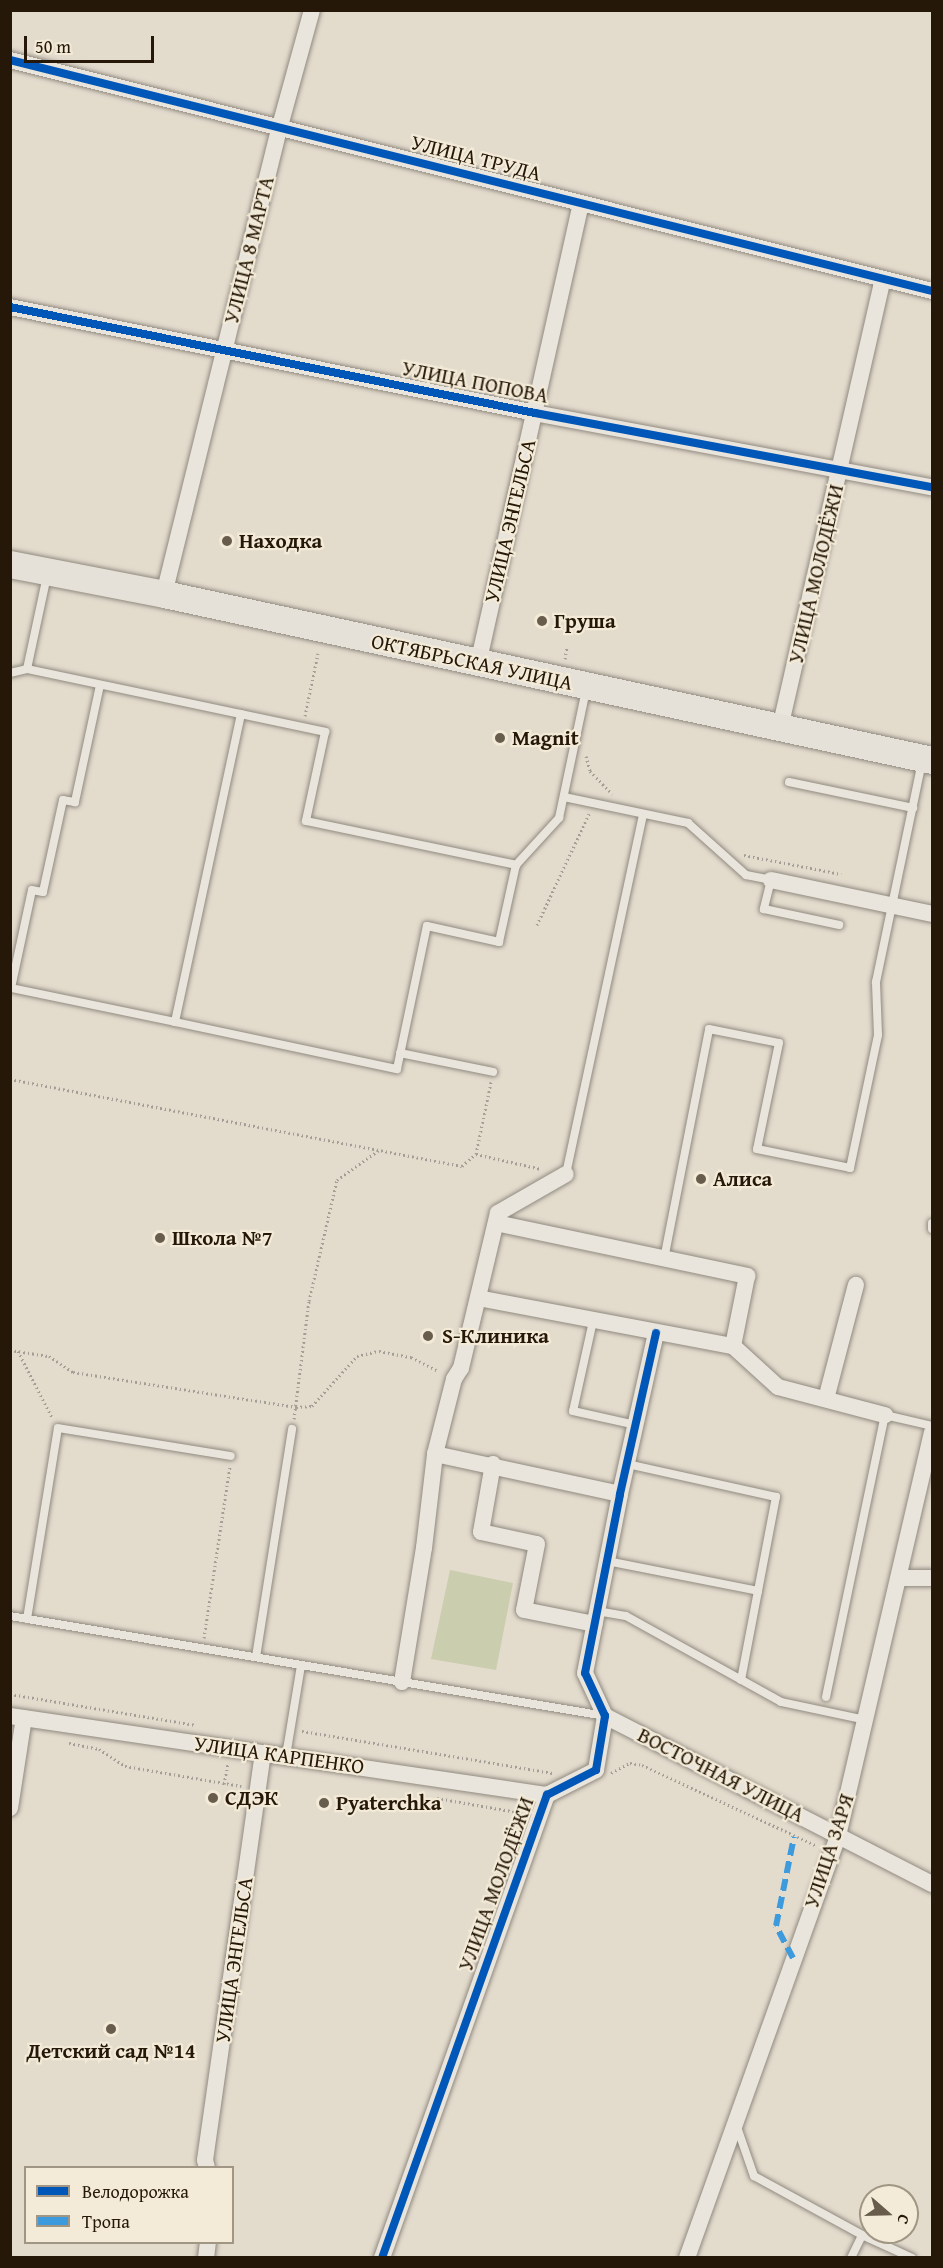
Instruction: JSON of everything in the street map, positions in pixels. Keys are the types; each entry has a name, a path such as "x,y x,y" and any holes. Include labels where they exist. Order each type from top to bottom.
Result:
{"main road":[{"name":"ОКТЯБРЬСКАЯ УЛИЦА","path":"10,564 164,594 478,664 928,759"}],"street":[{"name":"УЛИЦА 8 МАРТА","path":"164,594 280,126 312,10"},
{"name":"УЛИЦА ТРУДА","path":"10,60 933,291"},
{"name":"УЛИЦА ЭНГЕЛЬСА","path":"478,664 581,203"},
{"name":"УЛИЦА МОЛОДЁЖИ","path":"780,728 883,280"},
{"name":"УЛИЦА ПОПОВА","path":"10,307 535,413 933,487"},
{"path":"771,880 933,914"},
{"path":"402,1682 435,1454 454,1379 461,1368 498,1213 566,1174"},
{"path":"496,1223 747,1276 733,1346"},
{"path":"826,1399 856,1285"},
{"path":"478,1298 733,1346 778,1387 885,1415"},
{"path":"605,1716 585,1672 620,1494 656,1333"},
{"name":"УЛИЦА ЗАРЯ","path":"687,2258 838,1836 901,1578 933,1433"},
{"path":"435,1454 493,1464 620,1494"},
{"path":"493,1464 481,1532 537,1544 524,1610 596,1617"},
{"path":"901,1578 933,1578"},
{"name":"УЛИЦА МОЛОДЁЖИ","path":"382,2258 547,1795 596,1770 605,1716"},
{"name":"ВОСТОЧНАЯ УЛИЦА","path":"605,1716 933,1884"},
{"path":"10,1808 17,1717"},
{"name":"УЛИЦА КАРПЕНКО","path":"17,1717 547,1795"},
{"name":"УЛИЦА ЭНГЕЛЬСА","path":"206,2166 205,2160 263,1753"}],"lane":[{"path":"27,669 48,572"},
{"path":"10,673 27,669 325,732 306,821 516,865"},
{"path":"100,684 75,802 63,800 43,892 32,890 11,988 397,1069 427,926 499,942 516,865 559,818 587,687"},
{"path":"175,1022 241,714"},
{"path":"664,1259 709,1029 779,1043 757,1149 850,1168 878,1035 876,982 913,808 928,759"},
{"path":"789,782 913,808"},
{"path":"564,797 688,823 746,875 771,880 764,909 839,925"},
{"path":"566,1174 643,814"},
{"path":"400,1053 493,1072"},
{"path":"933,1224 933,1229"},
{"path":"593,1320 573,1411 636,1425"},
{"path":"826,1697 885,1415 933,1426"},
{"path":"27,1619 58,1428 231,1456"},
{"path":"256,1658 292,1429"},
{"path":"627,1464 777,1497 741,1680"},
{"path":"607,1561 758,1591"},
{"path":"10,1616 605,1716"},
{"path":"596,1617 626,1616 781,1702 866,1720"},
{"path":"286,1756 302,1665"},
{"path":"736,2124 754,2176 859,2233"},
{"path":"851,2258 859,2241"},
{"path":"882,2244 912,2258"}],"path":[{"path":"302,727 318,653"},
{"path":"537,925 602,786"},
{"path":"10,1079 462,1166 476,1154 493,1072"},
{"path":"292,1429 309,1301 337,1180 379,1150"},
{"path":"476,1154 566,1174"},
{"path":"10,1350 49,1356 73,1372 296,1407 312,1406 357,1356 379,1351 411,1357 454,1379"},
{"path":"18,1351 58,1428"},
{"path":"203,1648 231,1456"},
{"path":"99,1749 125,1766 236,1786"},
{"path":"642,1765 794,1837"}],"green space":[{"path":"450,1570 513,1583 496,1670 431,1659"}],"marked path":[{"path":"793,1958 776,1926 794,1837"}],"cycle path":[{"path":"10,60 932,291"},
{"path":"10,307 535,413 932,487"},
{"path":"382,2258 547,1795 596,1770 605,1716 585,1673 620,1494 656,1333"}],"place":[{"name":"Находка","path":"227,541"},
{"name":"Груша","path":"542,621"},
{"name":"Magnit","path":"500,738"},
{"name":"Алиса","path":"701,1179"},
{"name":"Школа №7","path":"160,1238"},
{"name":"S-Клиника","path":"428,1336"},
{"name":"СДЭК","path":"213,1798"},
{"name":"Pyaterchka","path":"324,1803"},
{"name":"Детский сад №14","path":"111,2029"}]}
